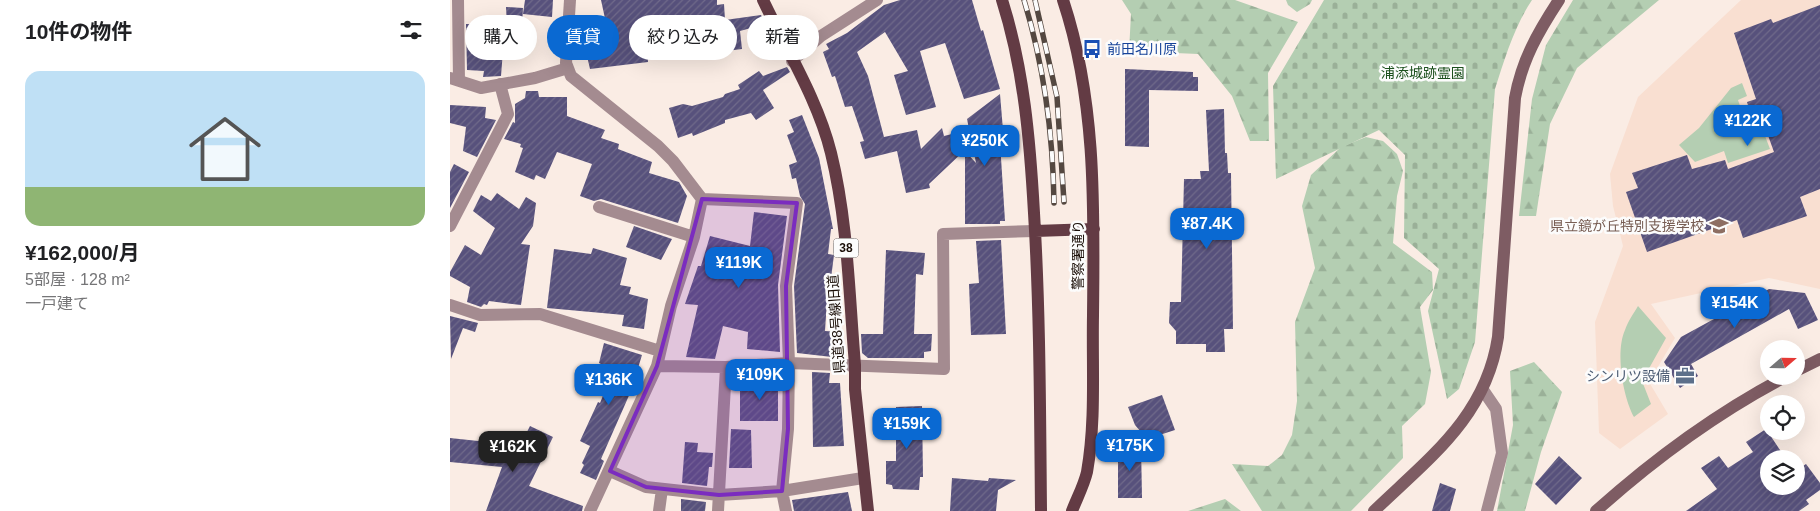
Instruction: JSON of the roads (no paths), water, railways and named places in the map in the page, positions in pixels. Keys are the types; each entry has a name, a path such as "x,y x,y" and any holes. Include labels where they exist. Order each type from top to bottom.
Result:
{"main road":[{"name":"県道38号線旧道","path":"763,0 814,108 831,152 843,218 855,365 855,389 868,511"},
{"path":"1002,0 1009,22 1026,115 1035,231 1040,336 1041,511"},
{"name":"警察署通り","path":"1063,0 1071,27 1090,128 1094,229 1092,426 1086,473 1072,511"},
{"path":"1035,231 1094,229"}],"street":[{"path":"458,0 454,80 481,88 536,78 568,68"},
{"path":"570,0 566,64 572,76 673,161 702,199 694,237 671,306 657,366 590,511"},
{"path":"792,62 821,36 877,0"},
{"path":"1374,511 1454,432 1483,390 1495,357 1515,98 1522,66 1528,52 1559,0"},
{"path":"450,226 508,114 500,84"},
{"path":"702,199 797,203 786,286 789,363 788,429 782,491 786,511"},
{"path":"599,206 694,237"},
{"path":"657,366 726,367 789,363 944,369 943,234 1035,231"},
{"path":"450,305 480,315 540,314 660,351"},
{"path":"1805,367 1820,359"},
{"path":"718,511 726,367"},
{"path":"1596,511 1657,461 1711,422 1772,385"},
{"path":"1483,390 1496,409 1502,453 1487,511"},
{"path":"610,471 646,488 719,495 782,491 863,478"},
{"path":"659,511 662,489"}],"railway":[{"path":"1024,0 1037,50 1046,100 1052,151 1054,203"},
{"path":"1035,0 1057,97 1064,202"}],"place":[{"name":"前田名川原","path":"1092,49"},
{"name":"県立鏡が丘特別支援学校","path":"1719,226"},
{"name":"シンリツ設備","path":"1685,376"}],"park label":[{"name":"浦添城跡霊園","path":"1423,73"}]}
